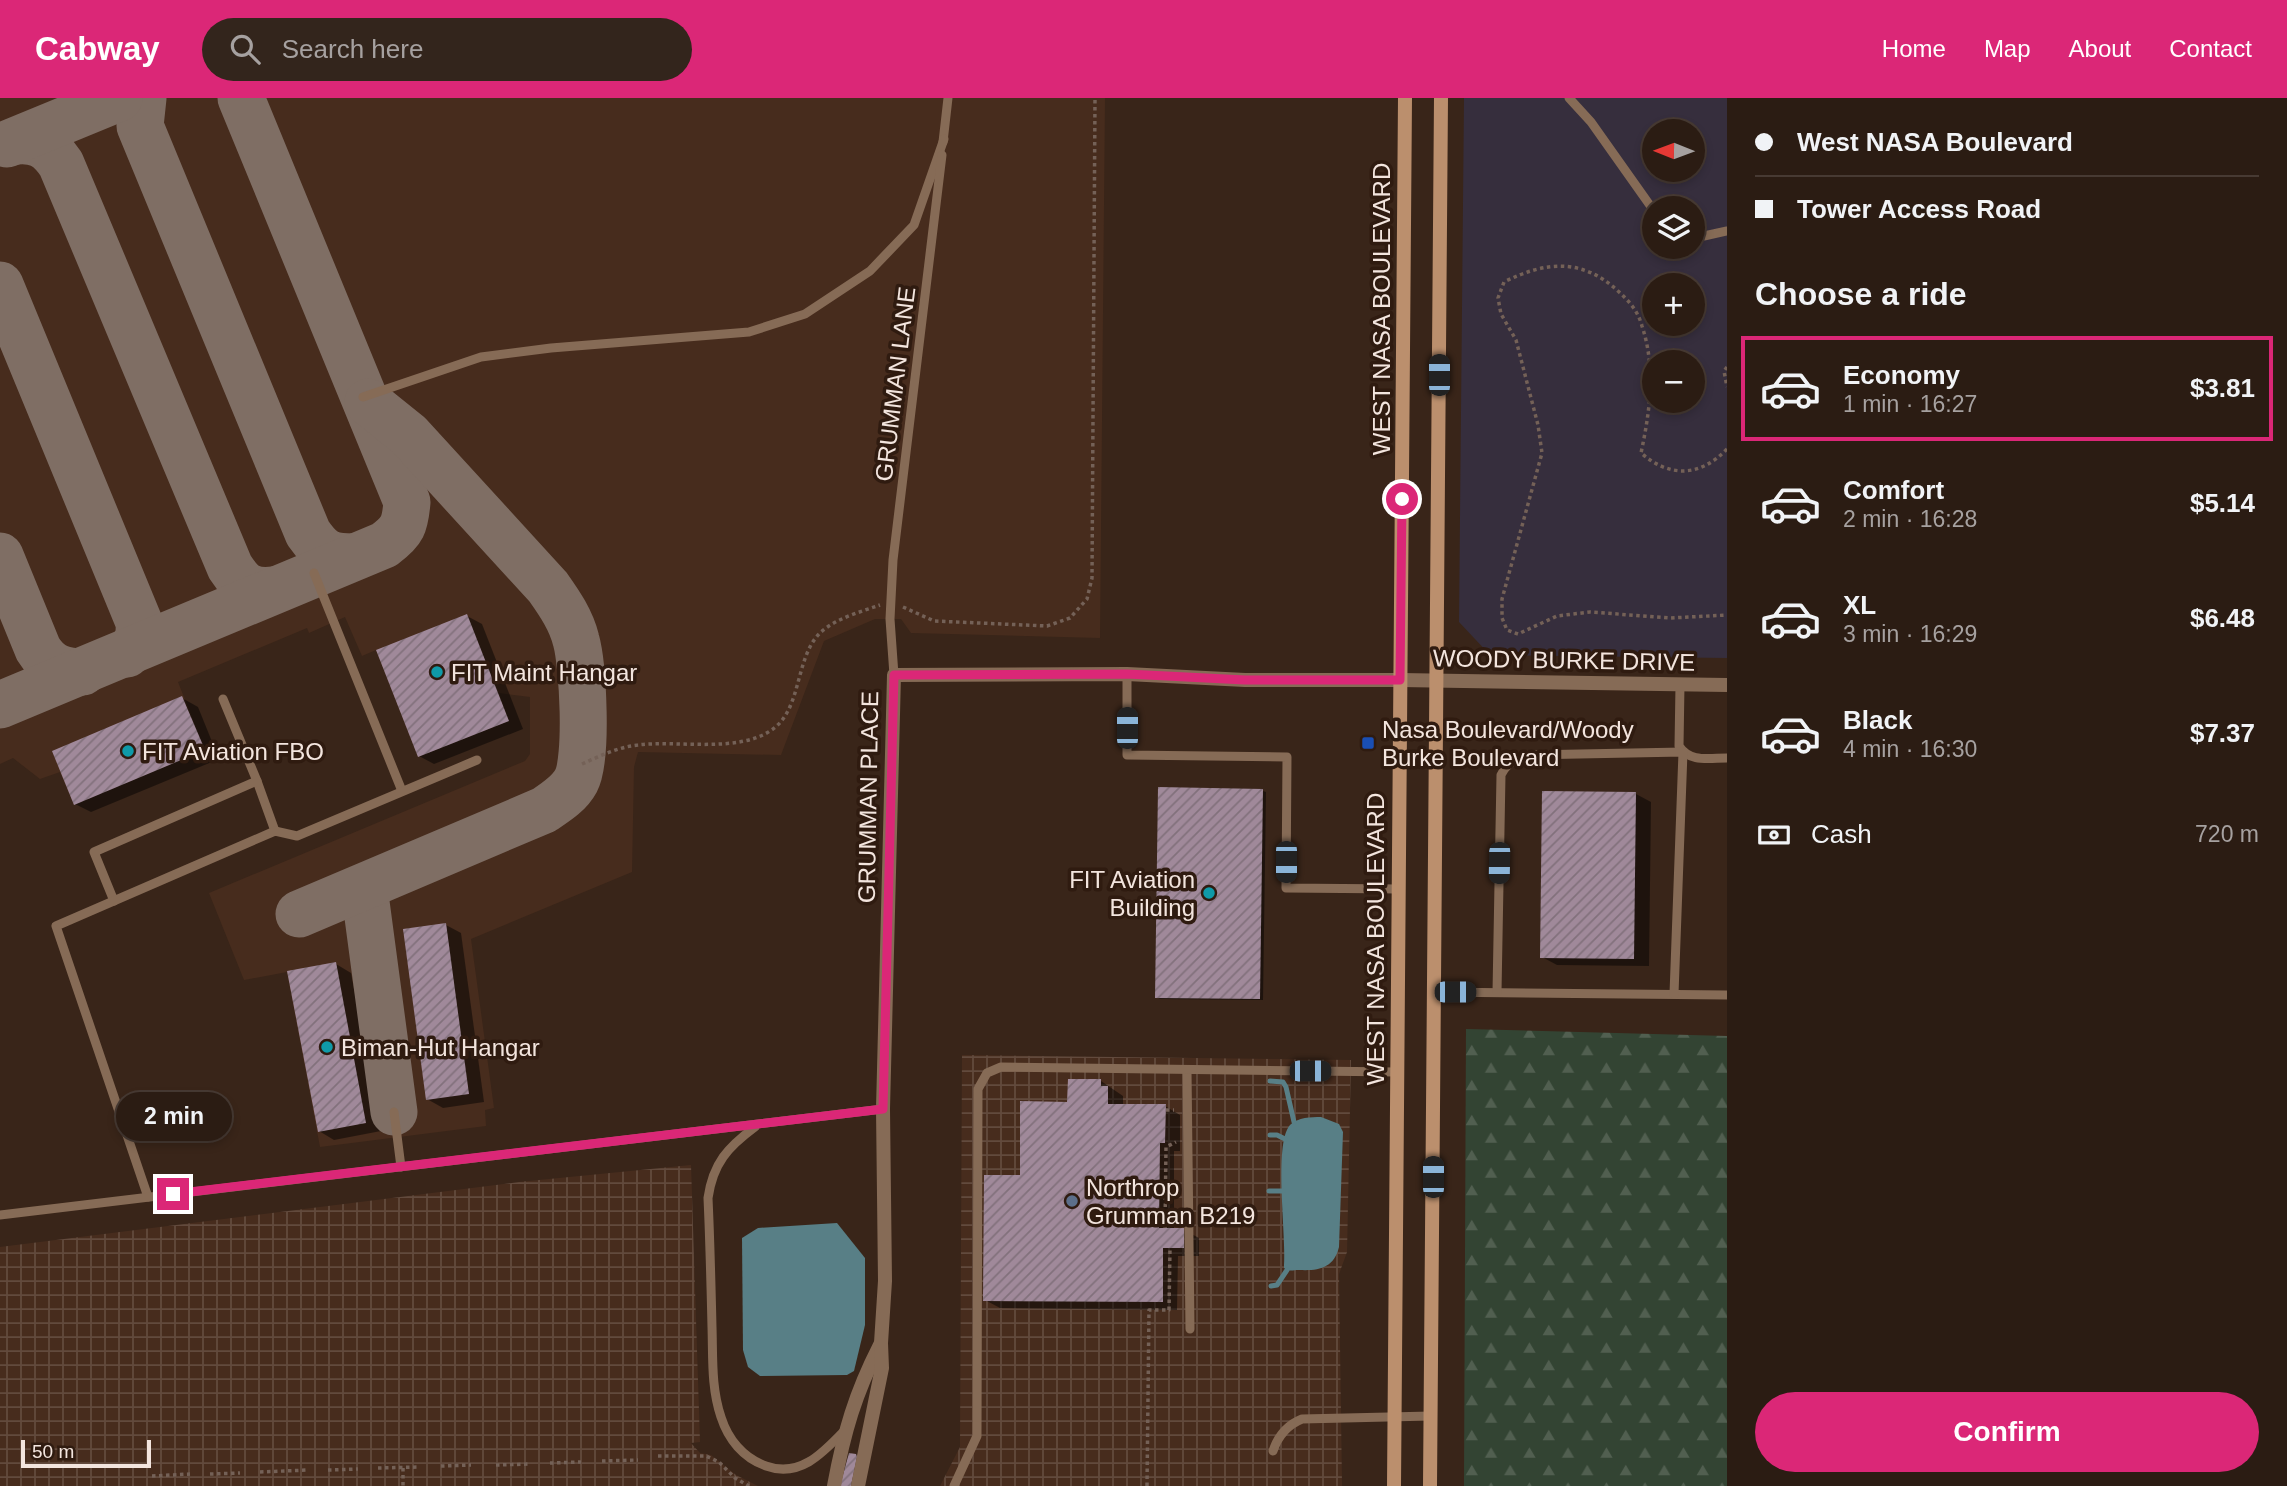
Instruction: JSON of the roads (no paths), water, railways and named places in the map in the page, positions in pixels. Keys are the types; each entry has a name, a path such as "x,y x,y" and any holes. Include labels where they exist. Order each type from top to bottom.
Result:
{"main road":[{"name":"WEST NASA BOULEVARD","path":"1394,1486 1405,98"},
{"path":"1430,1486 1441,98"}],"street":[{"name":"GRUMMAN PLACE","path":"858,1486 883,1368 883,1109 894,675 1127,674 1245,680 1400,680"},
{"name":"WOODY BURKE DRIVE","path":"1400,680 1727,685"},
{"name":"GRUMMAN PLACE","path":"834,1486 845,1431 863,1378 881,1343"}],"lane":[{"name":"GRUMMAN LANE","path":"894,675 891,601 893,560 948,98"},
{"path":"1569,98 1591,122 1643,196"},
{"path":"363,397 481,358 551,348 749,332 805,314 870,271 914,225 944,139"},
{"path":"1705,236 1727,232"},
{"path":"314,573 402,791"},
{"path":"1127,674 1127,755 1287,757 1286,888 1399,889"},
{"path":"1680,685 1679,746 1693,759 1727,758"},
{"path":"223,699 275,831"},
{"path":"1497,992 1500,775 1504,768 1512,761 1528,755 1683,752"},
{"path":"1674,994 1683,752"},
{"path":"148,1197 56,926 275,831 297,836 477,760"},
{"path":"114,901 94,852 257,781"},
{"path":"1434,992 1727,995"},
{"path":"954,1486 977,1436 978,1089 987,1073 1001,1067 1397,1072"},
{"path":"1187,1070 1191,1329"},
{"path":"0,1215 883,1109"},
{"path":"394,1112 401,1167"},
{"path":"758,1125 733,1143 723,1157 715,1171 708,1198 714,1383 721,1416 735,1444 747,1456 770,1468 797,1468 810,1462 845,1431"},
{"path":"1273,1451 1284,1431 1292,1423 1302,1419 1431,1416"}],"water":[{"path":"1321,1117 1339,1124 1343,1132 1339,1247 1333,1260 1325,1267 1290,1270 1284,1268 1281,1171 1285,1135 1290,1125 1297,1120"},
{"path":"837,1223 865,1258 865,1325 854,1371 847,1375 760,1376 748,1367 743,1350 742,1238 758,1228"}],"waterway":[{"path":"1270,1081 1283,1082 1286,1087 1294,1122"},
{"path":"1270,1135 1285,1139"},
{"path":"1269,1191 1283,1191"},
{"path":"1271,1286 1277,1285 1287,1270"}],"place":[{"name":"FIT Maint Hangar","path":"437,672"},
{"name":"Nasa Boulevard/Woody Burke Boulevard","path":"1368,743"},
{"name":"FIT Aviation FBO","path":"128,751"},
{"name":"FIT Aviation Building","path":"1209,893"},
{"name":"Biman-Hut Hangar","path":"327,1047"},
{"name":"Northrop Grumman B219","path":"1072,1201"}]}
